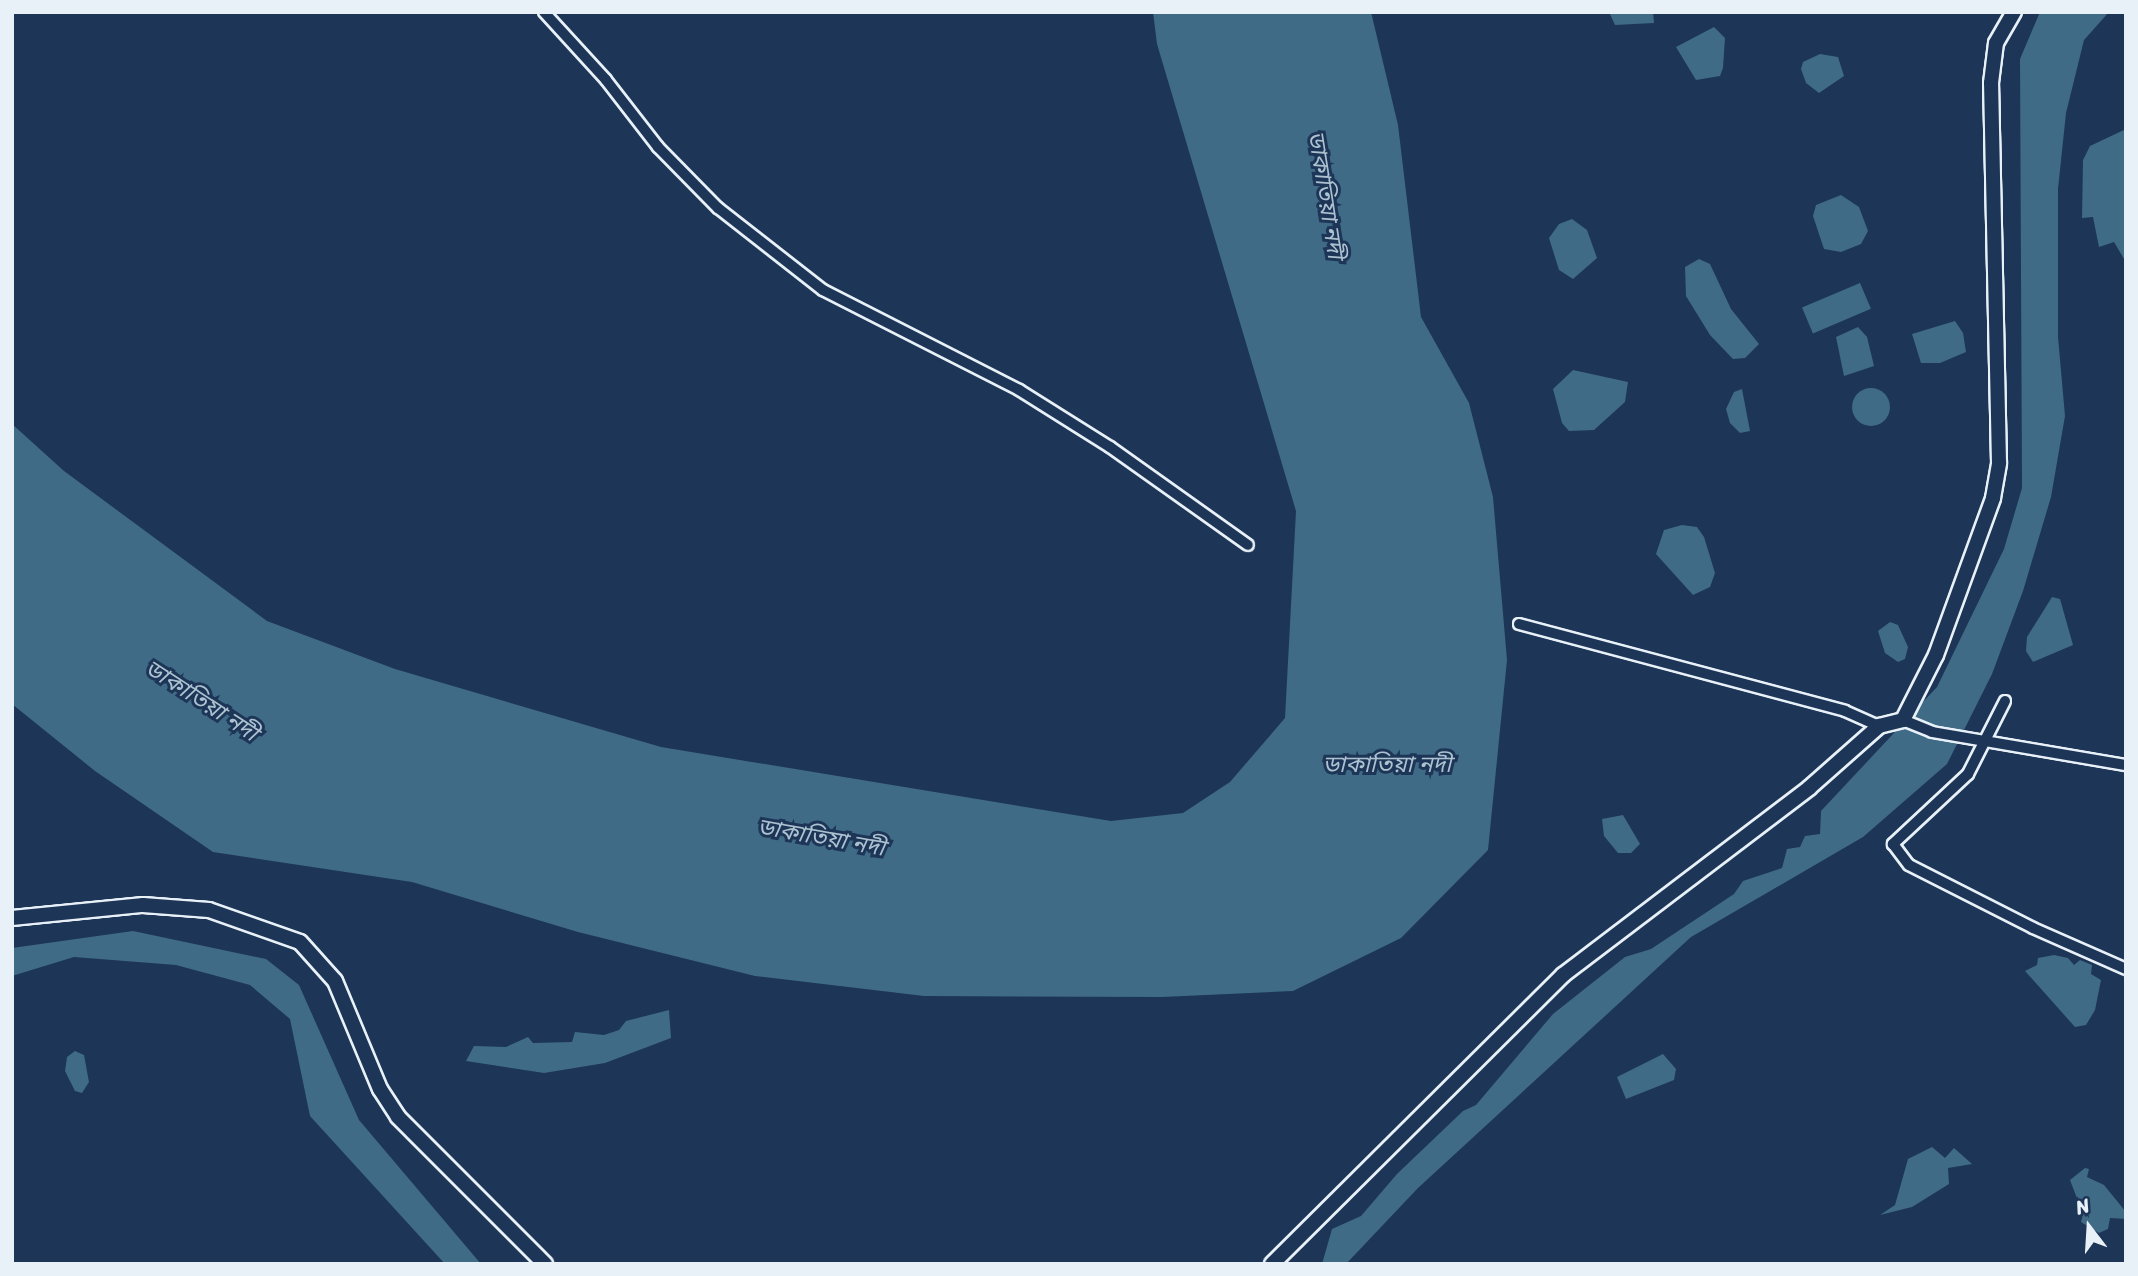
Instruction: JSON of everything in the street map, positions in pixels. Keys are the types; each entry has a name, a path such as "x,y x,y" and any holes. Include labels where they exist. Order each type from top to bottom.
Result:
{"main road":[{"path":"1272,1264 1563,975 1809,788 1879,726 1903,720 1936,655 1993,498 1999,463 1991,83 1996,43 2014,12"},
{"path":"12,918 143,905 209,910 268,928 300,943 335,981 380,1089 398,1117 545,1264"}],"street":[{"path":"544,12 606,80 658,147 718,208 823,290 1018,390 1110,447 1248,545"},
{"path":"1519,624 1845,711 1879,726"},
{"path":"2005,701 1968,774 1893,844 1909,864 2033,928 2126,969"},
{"path":"1903,720 1931,732 1985,743 2126,765"}],"water":[{"name":"ডাকাতিয়া নদী","path":"1153,12 1371,12 1398,125 1421,317 1469,403 1493,497 1507,660 1488,850 1401,938 1293,991 1162,997 924,996 755,976 578,932 412,882 213,852 95,771 12,704 12,424 64,471 267,621 395,669 661,747 1111,821 1183,813 1230,782 1285,718 1296,511 1157,44"},
{"path":"1609,12 1653,12 1654,23 1615,25"},
{"path":"2040,12 2109,12 2084,40 2066,113 2058,189 2058,337 2065,416 2051,497 2023,591 1992,674 1947,764 1863,837 1691,937 1418,1188 1346,1264 1322,1264 1332,1229 1361,1216 1397,1174 1463,1111 1476,1105 1553,1014 1625,957 1651,949 1734,894 1743,881 1782,868 1787,849 1800,847 1805,836 1820,834 1821,811 1937,687 2004,549 2022,488 2020,59"},
{"path":"1714,27 1725,38 1723,68 1720,76 1696,80 1676,47"},
{"path":"1820,54 1838,57 1844,76 1819,93 1806,83 1801,69 1803,62"},
{"path":"2126,129 2124,259 2114,242 2099,247 2093,217 2082,218 2083,160 2090,146"},
{"path":"1841,195 1859,207 1868,231 1861,244 1841,252 1824,249 1813,216 1816,205"},
{"path":"1572,219 1587,230 1597,258 1573,279 1559,270 1549,238 1559,224"},
{"path":"1699,259 1710,264 1731,309 1759,344 1745,358 1733,359 1710,335 1686,296 1685,267"},
{"path":"1860,283 1871,309 1813,333 1802,308"},
{"path":"1955,321 1963,333 1966,352 1940,363 1921,363 1912,334"},
{"path":"1858,327 1867,337 1874,366 1844,376 1836,337"},
{"path":"1573,370 1628,382 1625,402 1594,430 1569,431 1562,423 1553,389"},
{"path":"1871,388 1885,393 1890,407 1885,421 1871,426 1857,421 1852,407 1857,393"},
{"path":"1742,389 1750,431 1740,433 1730,423 1726,409 1734,392"},
{"path":"1682,525 1697,527 1704,537 1715,573 1710,587 1693,595 1656,554 1664,530"},
{"path":"2052,597 2060,599 2073,645 2033,662 2026,651 2027,637"},
{"path":"1890,622 1898,625 1908,647 1905,659 1898,662 1885,653 1878,631"},
{"path":"1623,815 1640,844 1631,853 1618,853 1604,836 1602,819"},
{"path":"133,931 266,959 299,985 359,1120 481,1264 445,1264 310,1116 290,1019 250,985 176,965 74,957 12,976 12,948"},
{"path":"2054,955 2068,958 2074,965 2080,960 2092,965 2091,974 2101,980 2095,1010 2086,1025 2075,1027 2025,971 2037,965 2038,958"},
{"path":"669,1010 671,1038 605,1063 544,1073 466,1061 474,1046 506,1047 528,1037 533,1043 572,1042 575,1032 604,1035 619,1030 626,1021"},
{"path":"75,1051 84,1055 89,1082 82,1093 75,1091 65,1071 67,1057"},
{"path":"1663,1054 1676,1069 1674,1080 1626,1099 1617,1077"},
{"path":"1932,1147 1945,1158 1954,1148 1972,1164 1948,1168 1949,1184 1912,1207 1880,1215 1895,1205 1908,1159"},
{"path":"2085,1168 2089,1169 2087,1177 2104,1185 2126,1212 2126,1219 2110,1218 2108,1229 2099,1233 2081,1222 2083,1214 2070,1180"}]}
